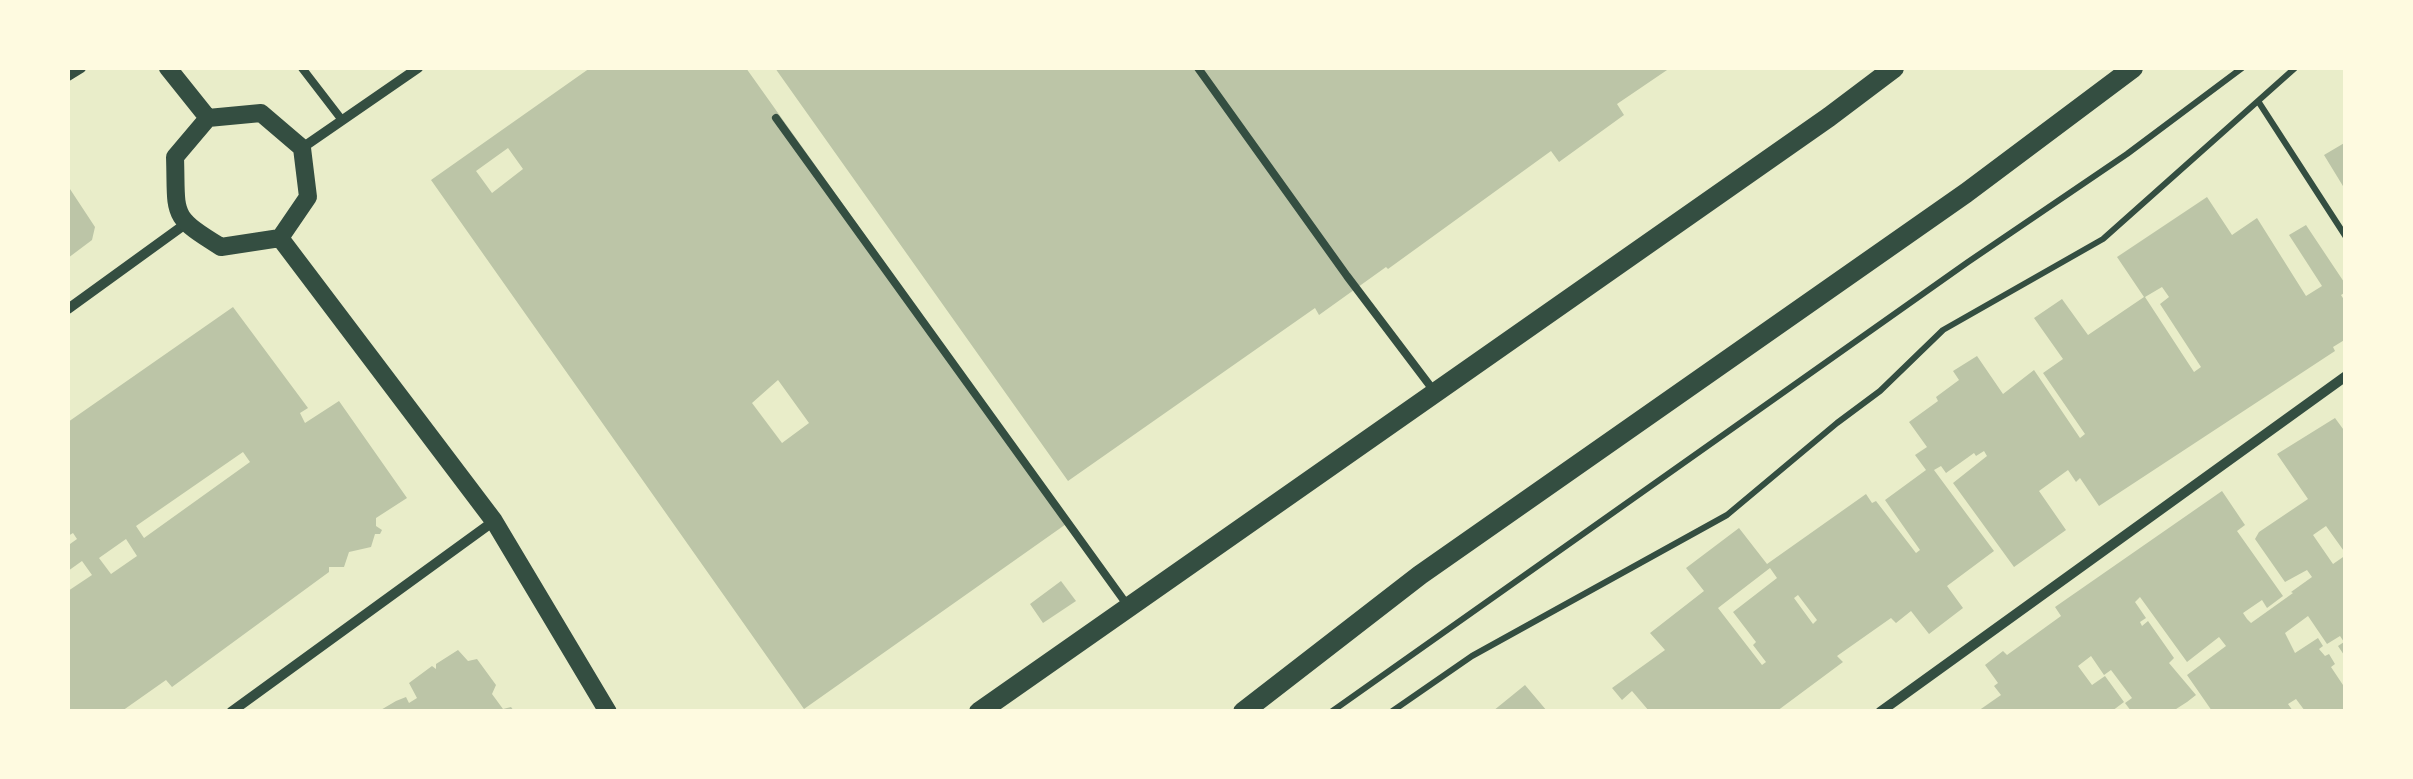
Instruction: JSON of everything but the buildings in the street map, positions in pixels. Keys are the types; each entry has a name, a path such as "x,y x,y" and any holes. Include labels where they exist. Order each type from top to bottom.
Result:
{"main road":[{"path":"979,712 1894,68"},
{"path":"1243,712 1420,575 1966,193 2127,70"}],"street":[{"path":"68,76 81,68"},
{"path":"168,68 208,118"},
{"path":"302,148 418,68"},
{"path":"261,114 302,148 308,197 280,238 222,247 184,224 177,209 175,157 208,118 261,114"},
{"path":"68,309 184,224"},
{"path":"280,238 494,521 608,712"},
{"path":"1880,712 2346,376"},
{"path":"231,712 494,521"}],"lane":[{"path":"302,68 342,120"},
{"path":"1198,68 1346,276 1435,392"},
{"path":"776,118 1128,606"}],"path":[{"path":"1330,712 1968,262 2128,154 2242,68"},
{"path":"1391,712 1472,656 1727,515 1880,392 1943,330 2103,240 2296,68"},
{"path":"2258,102 2346,237"}]}
